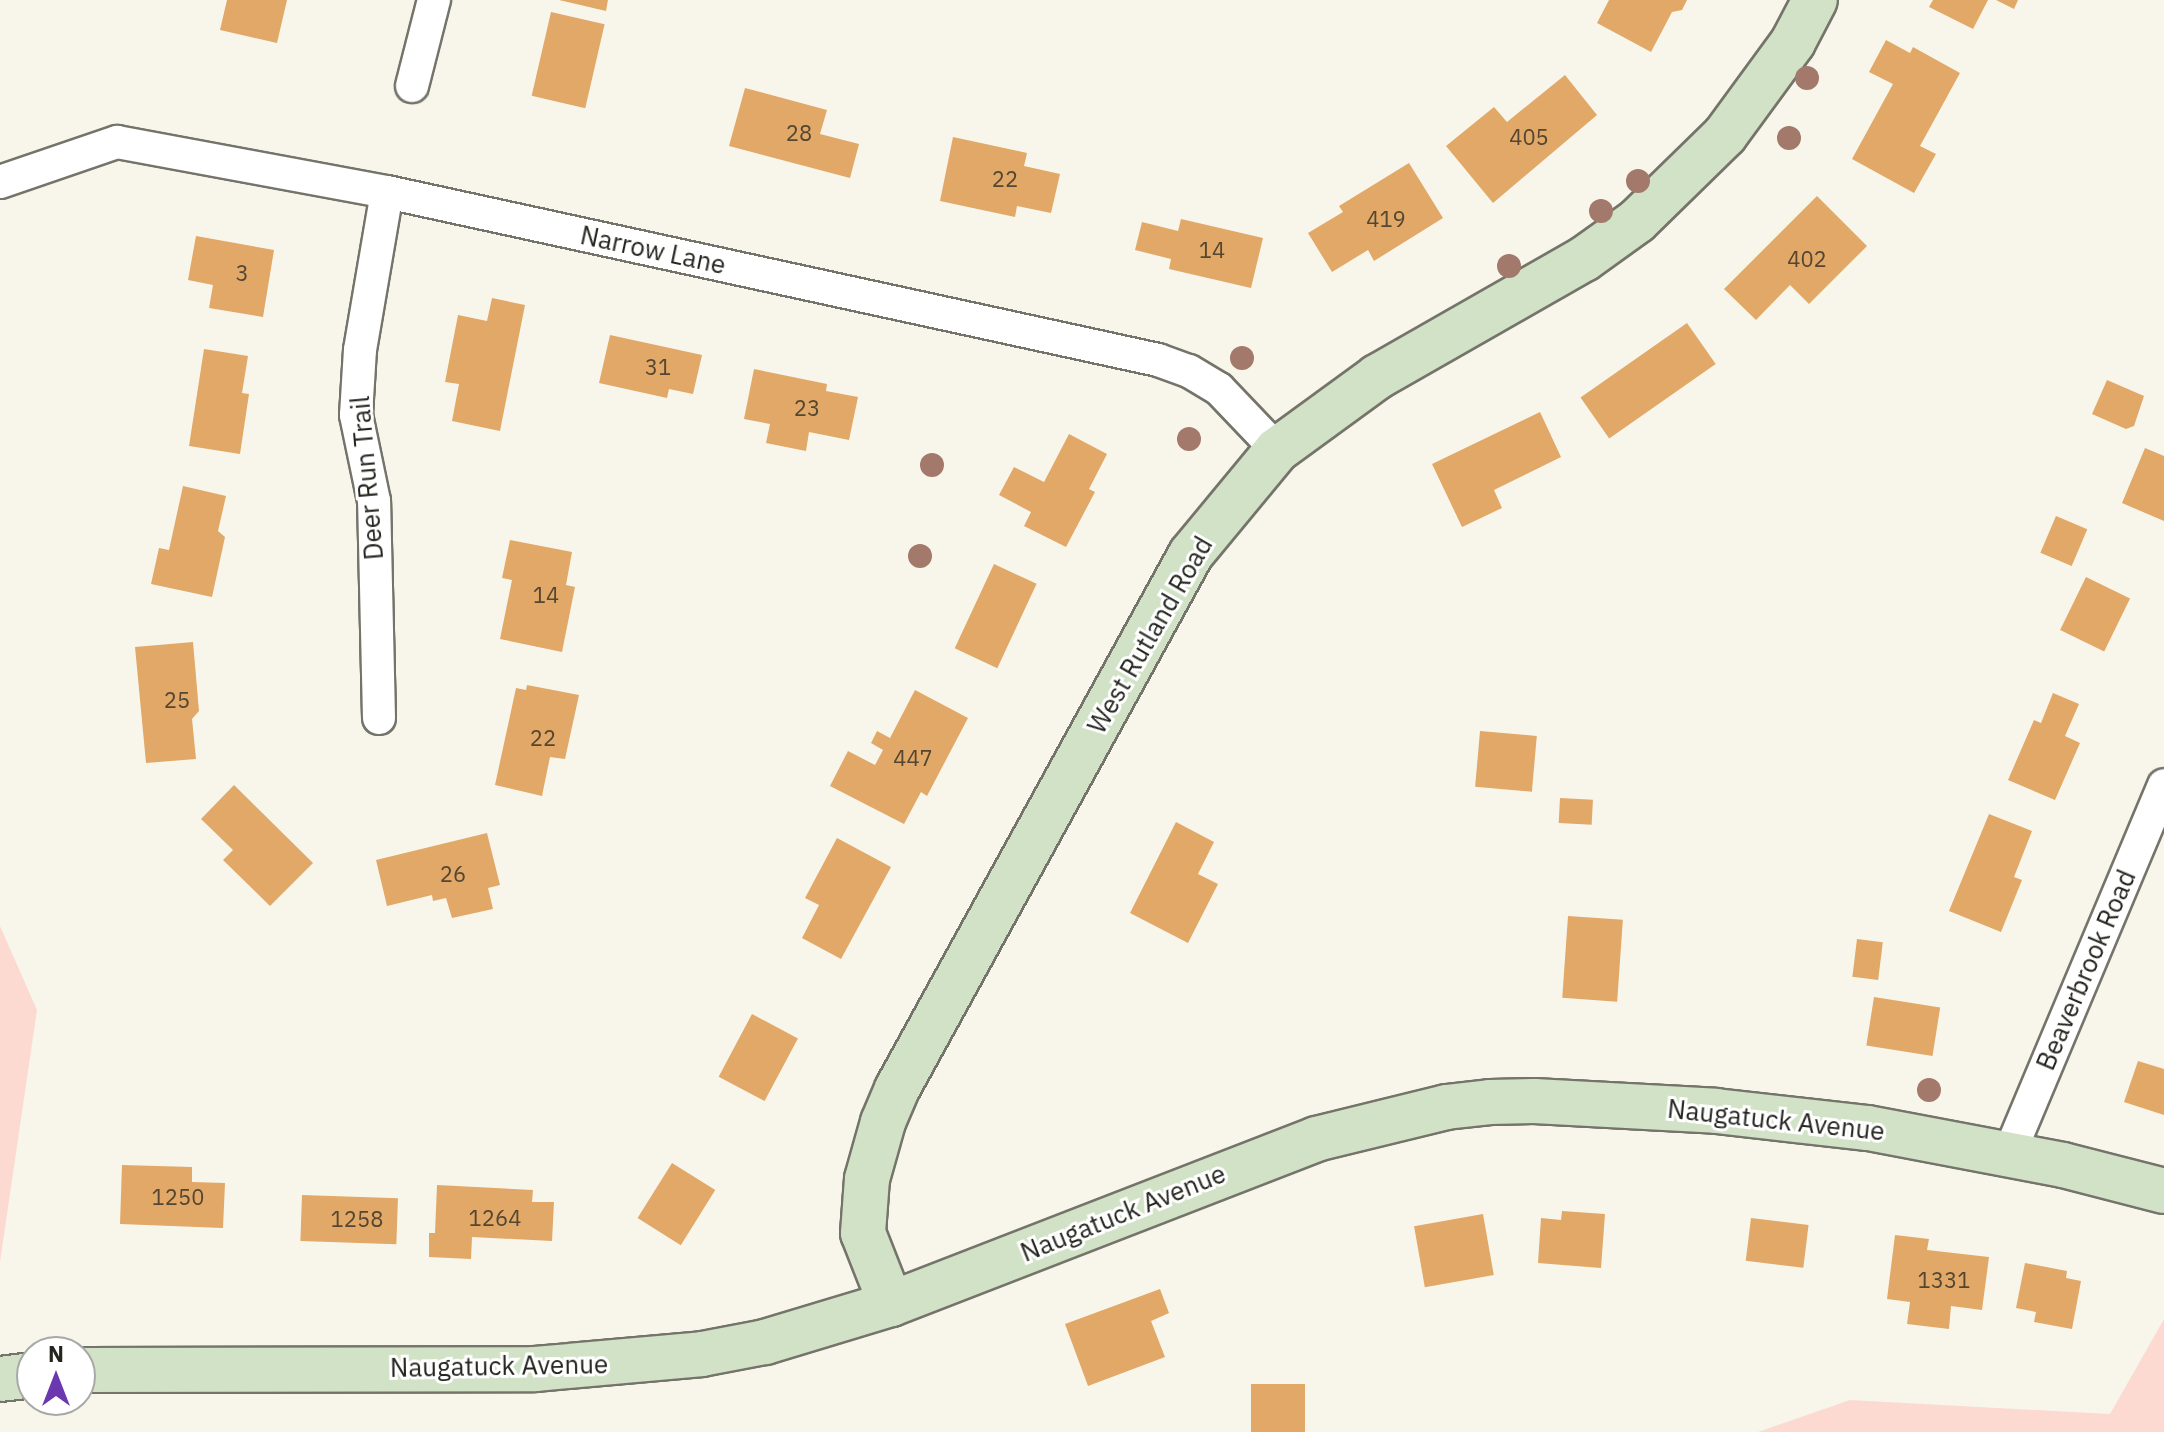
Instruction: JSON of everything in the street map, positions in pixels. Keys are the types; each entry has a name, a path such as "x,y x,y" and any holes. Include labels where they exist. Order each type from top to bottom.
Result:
{"main road":[{"name":"West Rutland Road","path":"891,1304 866,1246 863,1200 875,1147 897,1089 1191,554 1277,450 1377,377 1584,259 1637,221 1725,135 1793,42 1815,0"},
{"name":"Naugatuck Avenue","path":"96,1370 585,1367 702,1354 765,1342 891,1304 1237,1167 1316,1139 1446,1107 1534,1101 1716,1111 1868,1128 2009,1154 2164,1191"}],"street":[{"path":"412,86 434,0"},
{"name":"Narrow Lane","path":"0,182 117,142 387,192 1158,360 1189,371 1219,389 1277,450"},
{"name":"Deer Run Trail","path":"379,718 374,501 356,415 360,350 387,192"},
{"name":"Beaverbrook Road","path":"2009,1154 2164,785"}],"shaded area":[{"path":"0,926 37,1010 0,1262"},
{"path":"2164,1319 2164,1432 1758,1432 1850,1400 2110,1414"}],"building":[{"path":"227,0 287,0 277,43 220,30"},
{"path":"559,0 608,0 606,11"},
{"path":"1609,0 1687,0 1682,10 1672,12 1651,52 1597,23"},
{"path":"1933,0 1988,0 1973,29 1929,7"},
{"path":"1996,0 2018,0 2014,9"},
{"path":"551,12 605,24 585,108 532,96"},
{"path":"1886,40 1910,53 1913,47 1960,73 1920,146 1936,154 1914,193 1852,159 1893,84 1869,72"},
{"path":"1565,75 1597,115 1493,203 1446,146 1494,107 1507,122"},
{"path":"745,88 827,110 820,134 859,144 850,178 729,146"},
{"path":"953,137 1027,153 1024,166 1060,174 1051,213 1017,206 1015,217 940,201"},
{"path":"1409,163 1443,218 1374,261 1368,250 1332,272 1308,233 1343,212 1339,206"},
{"path":"1817,196 1867,246 1809,304 1790,285 1756,320 1724,289"},
{"path":"1181,219 1263,238 1251,288 1169,269 1171,259 1135,250 1142,222 1178,231"},
{"path":"196,236 274,250 263,317 209,308 213,285 188,280"},
{"path":"492,298 525,305 500,431 452,421 459,384 445,382 458,315 487,321"},
{"path":"1687,323 1716,364 1609,439 1581,398"},
{"path":"610,335 702,355 693,394 669,389 667,398 599,383"},
{"path":"204,349 248,356 242,393 249,394 240,454 189,446"},
{"path":"754,369 827,384 826,391 858,397 849,440 809,432 806,451 766,443 770,424 744,419"},
{"path":"2107,380 2144,396 2134,426 2126,429 2092,414"},
{"path":"1540,412 1561,457 1494,490 1502,508 1462,527 1432,464"},
{"path":"1069,434 1107,454 1089,489 1095,492 1066,547 1024,526 1031,512 999,495 1014,467 1044,482"},
{"path":"2145,448 2164,456 2164,521 2122,503"},
{"path":"183,486 226,496 218,531 225,537 212,597 151,584 159,548 169,550"},
{"path":"2056,516 2087,529 2072,566 2040,553"},
{"path":"510,540 572,552 566,585 575,587 562,652 500,639 512,580 502,578"},
{"path":"994,564 1037,584 997,668 955,648"},
{"path":"2086,577 2130,598 2104,652 2060,630"},
{"path":"193,642 199,711 192,719 196,759 146,763 135,647"},
{"path":"527,685 579,695 565,759 550,757 542,796 495,785 516,688 526,690"},
{"path":"915,690 968,718 927,796 921,792 904,824 830,786 848,751 875,765 883,750 871,743 877,731 890,738"},
{"path":"2053,693 2079,704 2065,736 2080,743 2055,800 2008,780 2034,720 2041,723"},
{"path":"1480,731 1537,736 1532,792 1475,787"},
{"path":"234,785 313,863 270,906 223,860 233,850 201,819"},
{"path":"1560,798 1593,800 1592,825 1559,823"},
{"path":"1989,814 2032,831 2014,877 2022,880 2001,932 1949,911"},
{"path":"1176,822 1214,842 1198,874 1218,884 1188,943 1130,913"},
{"path":"487,833 500,885 488,888 493,909 452,918 446,898 433,901 432,895 387,906 376,860"},
{"path":"837,838 891,867 841,959 802,938 819,905 805,898"},
{"path":"1568,916 1623,920 1617,1002 1562,998"},
{"path":"1857,939 1883,942 1878,980 1852,977"},
{"path":"1874,997 1940,1007 1933,1056 1866,1045"},
{"path":"752,1014 798,1038 765,1101 719,1077"},
{"path":"2138,1061 2164,1069 2164,1115 2124,1102"},
{"path":"672,1163 715,1190 681,1245 638,1218"},
{"path":"122,1165 192,1167 192,1182 225,1183 223,1228 120,1224"},
{"path":"437,1185 533,1190 532,1202 554,1202 552,1241 472,1237 471,1259 429,1257 429,1233 435,1233"},
{"path":"302,1195 398,1198 396,1244 300,1241"},
{"path":"1562,1211 1605,1214 1601,1268 1538,1263 1541,1218 1561,1220"},
{"path":"1483,1214 1494,1275 1425,1287 1414,1226"},
{"path":"1751,1218 1809,1225 1803,1268 1746,1261"},
{"path":"1895,1235 1929,1239 1927,1250 1989,1257 1982,1310 1951,1306 1949,1329 1907,1324 1910,1302 1887,1299"},
{"path":"2025,1263 2067,1271 2066,1278 2081,1281 2072,1329 2034,1322 2036,1312 2016,1308"},
{"path":"1160,1289 1169,1313 1151,1321 1165,1357 1088,1386 1065,1324"},
{"path":"1251,1384 1305,1384 1305,1432 1251,1432"}]}
